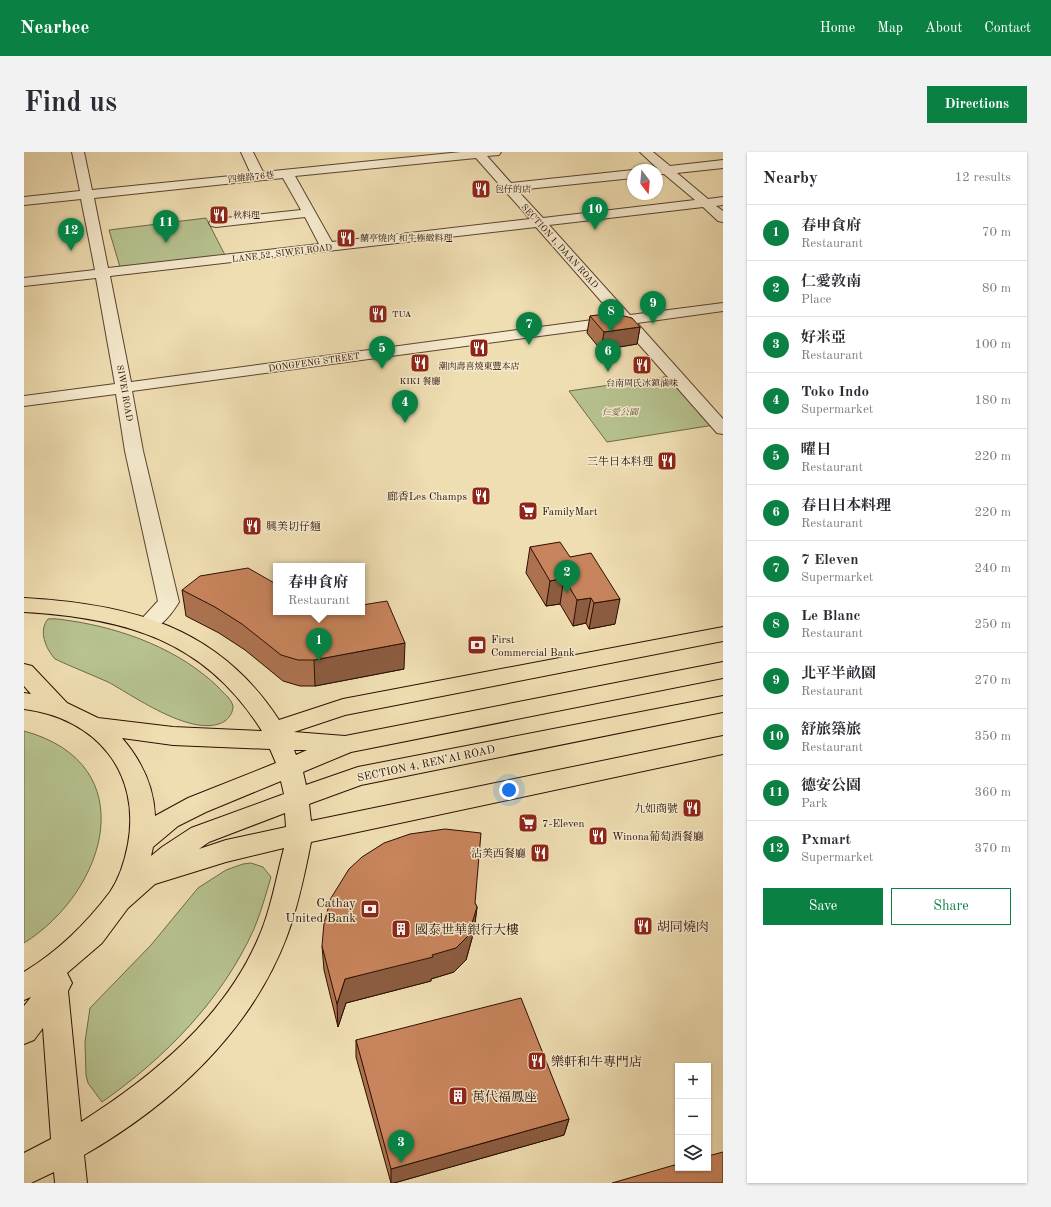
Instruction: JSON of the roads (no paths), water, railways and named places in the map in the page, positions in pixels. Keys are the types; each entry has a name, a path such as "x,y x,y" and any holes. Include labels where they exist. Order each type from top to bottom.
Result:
{"main road":[{"path":"24,605 90,611 148,626 181,641 218,664 237,680 254,698 277,735 290,767 297,800 299,834 284,907 273,939 243,993 217,1028 186,1060 151,1092 111,1122 68,1148 24,1170"},
{"path":"277,735 343,707 723,634"},
{"path":"142,841 169,819 197,805 347,744 723,670"},
{"path":"24,672 59,709"},
{"path":"24,701 59,709 95,726 119,748 136,775 144,806 142,841 138,861 117,902 84,944 54,990 24,1030"},
{"name":"SECTION 4, REN’AI ROAD","path":"117,902 171,854 200,835 358,776 723,704"},
{"path":"95,726 173,736 277,735 347,744"},
{"name":"SECTION 4, REN’AI ROAD","path":"149,875 226,851 299,834 723,745"},
{"path":"24,987 36,981 84,944"},
{"path":"54,990 71,1183"}],"street":[{"name":"SIWEI ROAD","path":"78,152 124,387 134,451 169,602 148,626"},
{"path":"247,152 258,176"},
{"name":"四維路76巷","path":"24,200 86,195 495,152"},
{"path":"646,152 656,164"},
{"name":"SECTION 1, DAAN ROAD","path":"477,153 723,429"},
{"path":"663,171 723,164"},
{"path":"663,172 723,218"},
{"path":"287,173 328,247"},
{"path":"508,187 627,175"},
{"name":"LANE 52, SIWEI ROAD","path":"24,282 723,201"},
{"path":"216,223 309,213"},
{"name":"DONGFENG STREET","path":"24,401 723,307"}],"place":[{"name":"包仔的店","path":"481,189"},
{"name":"秋料理","path":"219,215"},
{"name":"舒旅築旅","path":"595,230"},
{"name":"蘭亭燒肉 和牛極緻料理","path":"346,238"},
{"name":"德安公園","path":"166,243"},
{"name":"Pxmart","path":"71,251"},
{"name":"TUA","path":"378,314"},
{"name":"北平半畝園","path":"653,324"},
{"name":"Le Blanc","path":"611,332"},
{"name":"7 Eleven","path":"529,345"},
{"name":"潮肉壽喜燒東豐本店","path":"479,348"},
{"name":"KIKI 餐廳","path":"420,363"},
{"name":"台南周氏冰鎮滷味","path":"642,365"},
{"name":"曜日","path":"382,369"},
{"name":"春日日本料理","path":"608,372"},
{"name":"Toko Indo","path":"405,423"},
{"name":"三牛日本料理","path":"667,461"},
{"name":"廊香Les Champs","path":"481,496"},
{"name":"FamilyMart","path":"528,511"},
{"name":"興美切仔麵","path":"252,526"},
{"name":"仁愛敦南","path":"567,593"},
{"name":"First Commercial Bank","path":"477,645"},
{"name":"春申食府","path":"319,661"},
{"name":"九如商號","path":"692,808"},
{"name":"7-Eleven","path":"528,823"},
{"name":"Winona葡萄酒餐廳","path":"598,836"},
{"name":"沾美西餐廳","path":"540,853"},
{"name":"Cathay United Bank","path":"370,909"},
{"name":"胡同燒肉","path":"643,926"},
{"name":"國泰世華銀行大樓","path":"401,929"},
{"name":"樂軒和牛專門店","path":"537,1061"},
{"name":"萬代福鳳座","path":"458,1096"},
{"name":"好米亞","path":"401,1163"}],"park label":[{"name":"仁愛公園","path":"620,412"}]}
